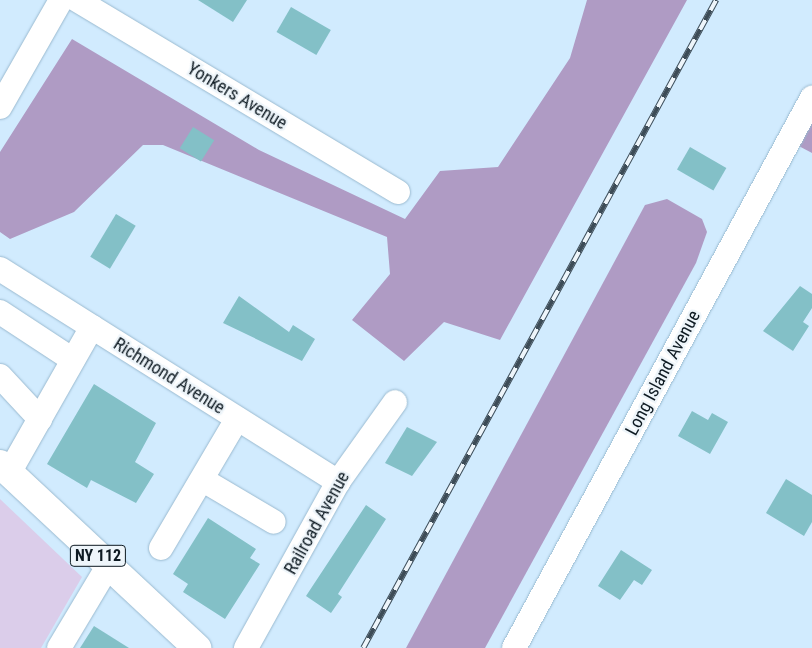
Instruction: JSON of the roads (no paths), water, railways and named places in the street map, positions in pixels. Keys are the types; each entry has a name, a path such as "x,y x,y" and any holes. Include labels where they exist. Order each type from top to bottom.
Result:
{"main road":[{"name":"NY 112","path":"5,469 197,648"}],"street":[{"path":"0,107 62,0"},
{"name":"Yonkers Avenue","path":"77,0 398,192"},
{"name":"Long Island Avenue","path":"514,648 812,98"},
{"name":"Richmond Avenue","path":"0,270 338,482"},
{"path":"0,312 73,360"},
{"path":"5,469 40,420 92,327"},
{"path":"0,376 40,420"},
{"name":"Railroad Avenue","path":"246,648 338,482 395,402"},
{"path":"161,548 203,480 237,419"},
{"path":"203,480 274,522"},
{"path":"59,648 108,566"}],"railway":[{"path":"363,648 716,0"}]}
